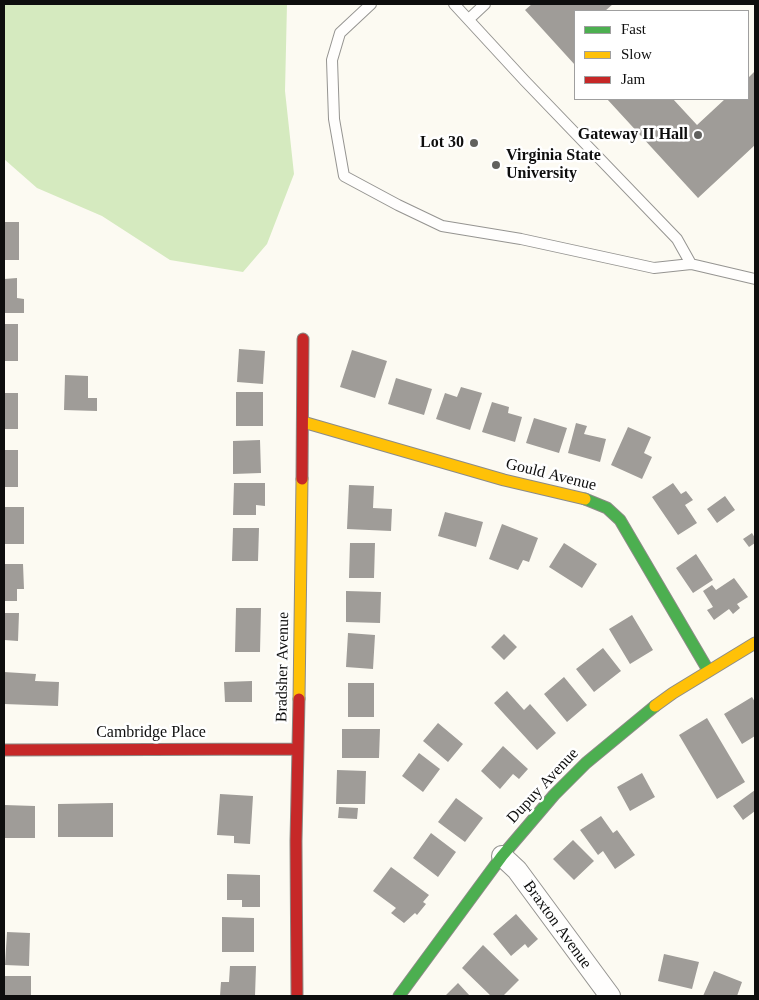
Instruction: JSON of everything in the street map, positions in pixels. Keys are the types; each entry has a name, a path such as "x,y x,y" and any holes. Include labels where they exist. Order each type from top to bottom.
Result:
{"street":[{"name":"Bradsher Avenue","path":"297,996 296,841 303,339"},
{"name":"Gould Avenue","path":"303,422 504,480 592,500 607,508 620,520 708,670"},
{"name":"Dupuy Avenue","path":"399,996 502,856 554,795 586,763 640,717 708,670 755,643"},
{"name":"Cambridge Place","path":"4,750 298,749"},
{"name":"Braxton Avenue","path":"502,856 517,870 610,996"}],"lane":[{"path":"371,4 340,33 332,60 334,119 344,176 442,226 521,240 654,268 690,264 755,279"},
{"path":"454,4 525,81 678,238 690,264"},
{"path":"469,20 485,4"}],"green space":[{"path":"4,4 287,4 285,91 294,174 267,244 243,272 170,260 102,216 37,188 4,159"}],"building":[{"path":"532,4 613,4 606,10 574,10 574,64 525,10"},
{"name":"Gateway II Hall","path":"755,71 755,145 698,198 608,100 674,100 697,125 724,100 749,100 749,77"},
{"path":"4,222 19,222 19,260 4,260"},
{"path":"17,278 17,298 24,299 24,313 4,313 4,279"},
{"path":"4,324 18,324 18,361 4,361"},
{"path":"239,349 265,351 263,384 237,382"},
{"path":"352,350 387,361 375,398 340,387"},
{"path":"65,375 88,376 88,398 97,398 97,411 64,410"},
{"path":"396,378 432,389 424,415 388,404"},
{"path":"461,387 482,393 470,430 436,419 445,393 457,397"},
{"path":"236,392 263,392 263,426 236,426"},
{"path":"4,393 18,393 18,429 4,429"},
{"path":"492,402 509,407 508,413 522,417 515,442 482,432"},
{"path":"534,418 567,428 559,453 526,443"},
{"path":"576,423 587,426 584,434 606,439 600,462 568,453"},
{"path":"628,427 651,437 644,453 652,457 642,479 611,465"},
{"path":"260,440 261,473 233,474 233,441"},
{"path":"4,450 18,450 18,487 4,487"},
{"path":"234,483 265,483 265,506 256,505 256,515 233,515"},
{"path":"673,483 681,494 686,491 693,500 685,505 697,523 678,535 652,497"},
{"path":"349,485 374,486 373,508 392,509 391,531 347,529"},
{"path":"725,496 735,510 717,523 707,509"},
{"path":"4,507 24,507 24,544 4,544"},
{"path":"445,512 483,522 476,547 438,536"},
{"path":"502,524 538,538 529,562 523,560 518,570 489,559"},
{"path":"233,528 259,528 258,561 232,561"},
{"path":"752,533 755,543 749,547 743,539"},
{"path":"350,543 375,543 374,578 349,578"},
{"path":"564,543 597,564 582,588 549,567"},
{"path":"696,554 713,580 693,593 676,568"},
{"path":"4,564 23,564 24,589 17,589 17,601 4,601"},
{"path":"734,578 748,597 737,604 740,608 733,614 729,609 714,620 707,610 713,607 703,591 712,585 716,590"},
{"path":"346,591 381,592 380,623 346,622"},
{"path":"236,608 261,608 260,652 235,652"},
{"path":"4,613 19,613 18,641 4,640"},
{"path":"632,615 653,650 630,664 609,629"},
{"path":"348,633 375,635 373,669 346,667"},
{"path":"504,634 517,647 504,660 491,647"},
{"path":"603,648 621,671 594,692 576,669"},
{"path":"4,672 36,674 35,681 59,682 58,706 4,704"},
{"path":"564,677 587,705 567,722 544,694"},
{"path":"252,681 252,702 225,702 224,682"},
{"path":"348,683 374,683 374,717 348,717"},
{"path":"507,691 524,710 530,704 556,733 537,750 494,703"},
{"path":"752,697 755,702 755,736 742,744 724,714"},
{"path":"707,718 745,782 717,799 679,735"},
{"path":"438,723 463,744 448,762 423,741"},
{"path":"342,729 380,729 379,758 342,758"},
{"path":"503,746 528,769 519,779 513,774 500,789 481,771"},
{"path":"419,753 440,769 423,792 402,776"},
{"path":"337,770 366,771 365,804 336,804"},
{"path":"642,773 655,797 630,811 617,787"},
{"path":"755,790 755,811 743,820 733,806"},
{"path":"220,794 253,796 250,844 234,843 234,836 217,835"},
{"path":"456,798 483,818 465,842 438,822"},
{"path":"113,803 113,837 58,837 58,804"},
{"path":"4,805 35,806 35,838 4,838"},
{"path":"339,807 358,808 357,819 338,818"},
{"path":"601,816 613,833 617,830 635,855 615,869 603,851 598,855 580,830"},
{"path":"431,833 456,852 438,877 413,858"},
{"path":"573,840 594,861 574,880 553,859"},
{"path":"391,867 429,895 423,902 426,904 417,915 415,913 404,923 391,913 396,908 373,891"},
{"path":"227,874 260,875 260,907 242,907 242,900 227,900"},
{"path":"516,914 538,939 528,948 525,944 511,956 493,934"},
{"path":"222,917 254,918 254,952 222,952"},
{"path":"7,932 30,933 29,966 5,965"},
{"path":"483,945 519,980 503,996 491,996 462,968"},
{"path":"664,954 699,962 692,989 658,981"},
{"path":"230,966 256,966 255,996 220,996 221,982 229,982"},
{"path":"714,971 742,982 737,996 703,996"},
{"path":"5,976 31,976 31,996 4,996"},
{"path":"458,983 470,996 445,996"}],"traffic: fast":[{"path":"585,499 607,508 620,520 708,670"},
{"path":"399,996 502,856 554,795 586,763 655,706"}],"traffic: slow":[{"path":"303,422 504,480 585,499"},
{"path":"299,699 302,479"},
{"path":"655,706 755,643"}],"traffic: jam":[{"path":"302,479 303,339"},
{"path":"297,996 296,841 299,699"},
{"path":"4,750 298,749"}],"place":[{"name":"Gateway II Hall","path":"698,135"},
{"name":"Lot 30","path":"474,143"},
{"name":"Virginia State University","path":"496,165"}]}
